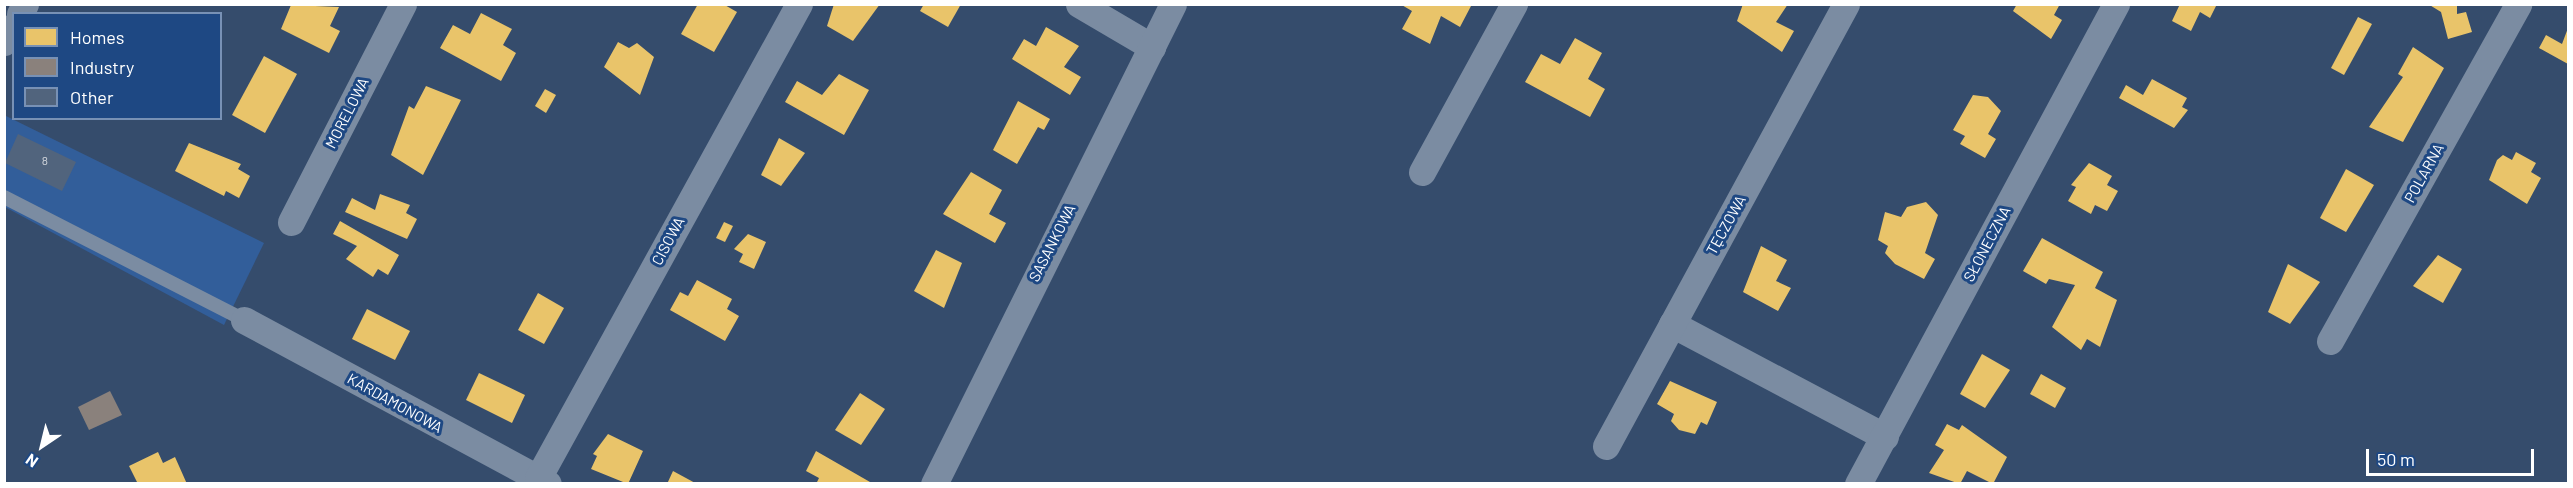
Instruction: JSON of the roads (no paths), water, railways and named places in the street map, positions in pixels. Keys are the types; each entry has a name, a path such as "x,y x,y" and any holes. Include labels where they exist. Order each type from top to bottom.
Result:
{"street":[{"name":"MORELOWA","path":"291,222 403,4"},
{"name":"CISOWA","path":"543,481 799,4"},
{"path":"1079,4 1152,46"},
{"name":"SASANKOWA","path":"934,483 1173,4"},
{"path":"1422,172 1514,4"},
{"name":"TĘCZOWA","path":"1606,446 1846,4"},
{"name":"SŁONECZNA","path":"1858,483 1885,437 2116,4"},
{"name":"POLARNA","path":"2330,342 2518,4"},
{"path":"4,42 12,29"},
{"name":"KARDAMONOWA","path":"244,320 543,481"},
{"path":"1672,324 1885,437"}],"lane":[{"path":"4,197 244,320"}]}
